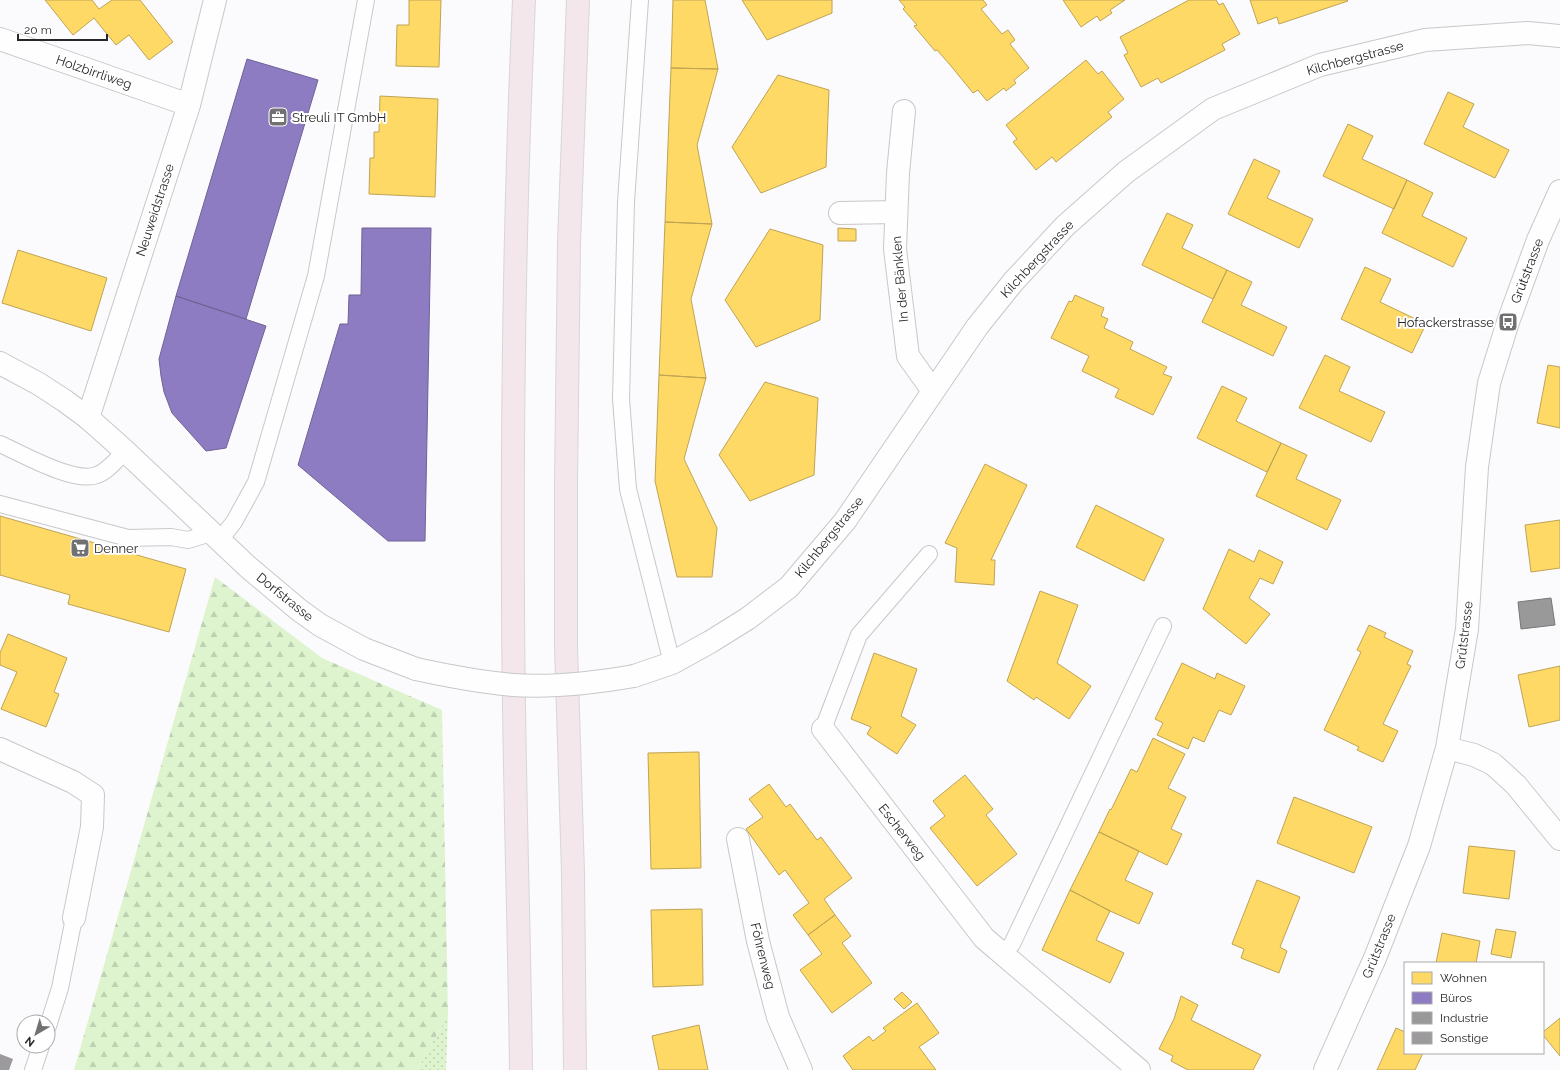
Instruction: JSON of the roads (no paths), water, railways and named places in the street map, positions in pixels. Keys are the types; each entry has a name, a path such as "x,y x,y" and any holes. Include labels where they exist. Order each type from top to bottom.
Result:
{"highway":[{"path":"520,1070 513,593 513,459 515,297 524,0"},
{"path":"574,1070 573,873 566,646 566,484 569,243 578,0"}],"street":[{"name":"Neuweidstrasse","path":"88,418 189,105 216,0"},
{"name":"Kilchbergstrasse","path":"634,676 672,663 710,642 747,619 789,587 845,521 977,327 1013,282 1066,226 1126,172 1212,110 1320,65 1425,40 1528,33 1560,36"},
{"name":"Holzbirrliweg","path":"0,39 189,105"},
{"name":"In der Bänklen","path":"904,111 898,173 895,248 908,356 933,391"},
{"name":"Grütstrasse","path":"1325,1070 1375,958 1419,846 1447,748 1467,629 1477,467 1489,383 1508,322 1538,240 1560,191"},
{"path":"840,213 896,212"},
{"name":"Dorfstrasse","path":"0,363 39,384 66,401 88,418 274,590 320,625 364,649 416,669 481,682 554,686 594,683 634,676"},
{"name":"Escherweg","path":"822,729 984,938 1139,1070"},
{"path":"1447,748 1474,755 1493,764 1516,785 1560,839"},
{"path":"0,749 73,782 93,795 92,827 74,918"},
{"name":"Föhrenweg","path":"738,839 758,941 778,1017 801,1070"}],"lane":[{"path":"0,504 128,538 171,537 188,540 215,537 234,522 256,482 316,276 366,0"},
{"path":"640,0 626,202 621,399 628,489 672,663"},
{"path":"0,444 58,471 81,477 97,475 112,465 125,451"},
{"name":"Escherweg","path":"822,729 859,635 929,554"},
{"path":"1003,954 1012,944 1163,626"},
{"path":"52,1014 60,988 74,918"},
{"path":"33,1070 38,1054"}],"place":[{"name":"Streuli IT GmbH","path":"278,117"},
{"name":"Hofackerstrasse","path":"1508,322"},
{"name":"Denner","path":"80,548"}]}
